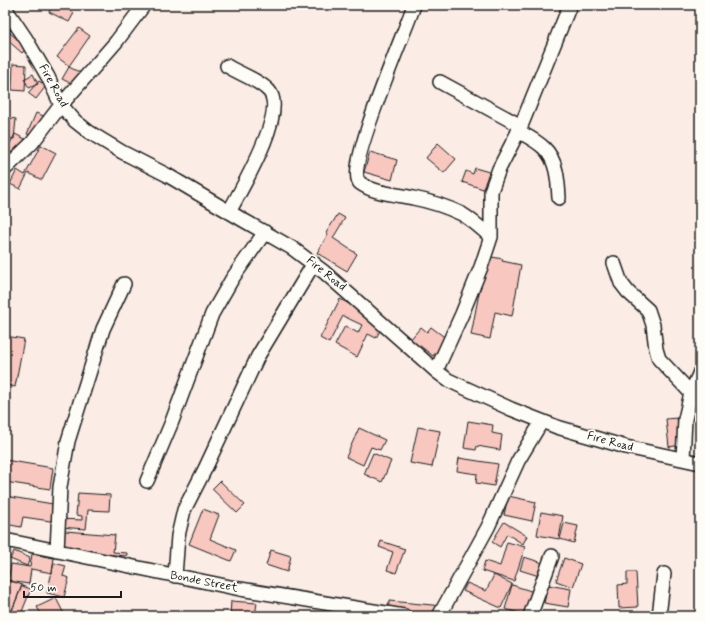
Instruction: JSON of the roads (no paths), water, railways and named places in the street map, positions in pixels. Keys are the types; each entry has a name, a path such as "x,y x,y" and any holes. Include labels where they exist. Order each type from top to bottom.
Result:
{"street":[{"path":"414,5 408,26 385,78 372,113 357,177 360,182 374,189 439,205 463,215 491,237"},
{"path":"436,371 481,268 491,237 491,191 499,169 520,128 570,5"},
{"name":"Fire Road","path":"5,8 26,38 48,77 61,105 75,122 105,142 167,175 292,248 314,263 361,303 436,371 455,383 542,422 606,442 700,463"},
{"path":"5,169 32,143 61,105 108,52 139,8"},
{"path":"227,66 270,92 274,106 269,130 251,172 229,212"},
{"path":"440,82 520,128 545,149 551,158 558,183 560,198"},
{"path":"147,482 171,424 212,314 232,279 265,232"},
{"path":"175,576 178,536 184,510 258,356 314,263"},
{"path":"614,263 621,282 628,292 648,310 653,325 656,349 659,359 691,393"},
{"path":"57,552 60,487 68,441 103,329 124,284"},
{"path":"683,459 685,419 691,393 700,372"},
{"path":"439,616 488,527 518,461 542,422"},
{"name":"Bonde Street","path":"5,540 57,552 273,595 404,616"},
{"path":"530,616 552,556"},
{"path":"659,616 664,574"}]}
